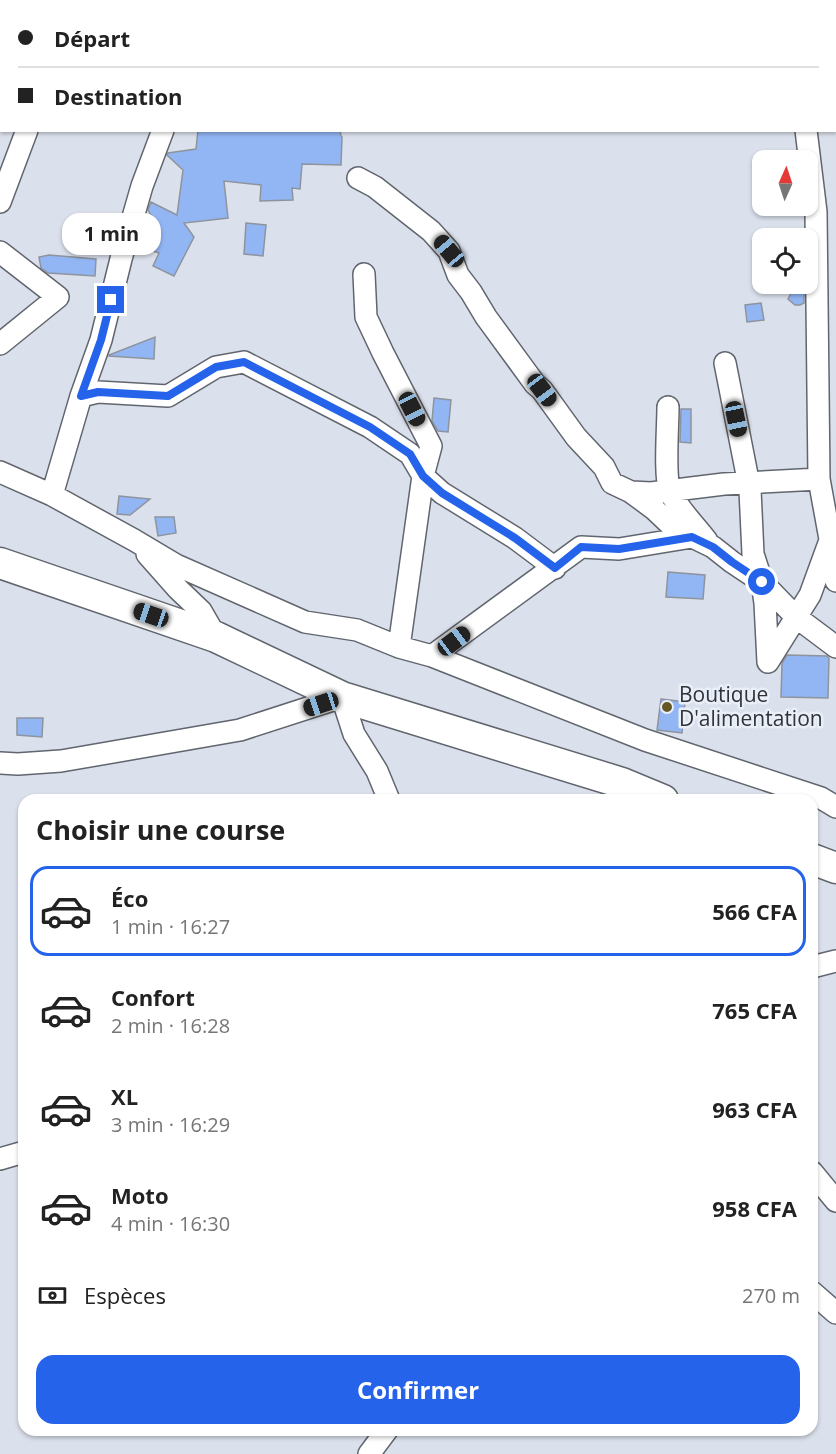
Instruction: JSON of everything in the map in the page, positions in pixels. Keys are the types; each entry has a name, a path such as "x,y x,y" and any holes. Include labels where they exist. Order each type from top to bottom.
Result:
{"main road":[{"path":"0,563 216,637 342,697 622,783 649,794"},
{"path":"818,861 836,868"}],"street":[{"path":"0,202 9,154 26,132"},
{"path":"52,495 81,396 101,340 142,186 162,132"},
{"path":"806,132 816,212 819,479 833,531 836,581"},
{"path":"358,178 375,187 431,231 449,251 458,274 486,316 576,437 604,467 612,483 631,492 674,528 713,547"},
{"path":"0,252 58,297 0,344"},
{"path":"364,274 366,317 431,446 423,476 399,647"},
{"path":"81,396 98,392 168,396 216,367 244,362 370,427 410,454 423,476 442,493 515,538 555,568"},
{"path":"725,363 750,490 753,554 762,582 765,603 768,662 810,595 833,531"},
{"path":"668,407 669,490 678,505 713,547 762,582 796,617 836,647"},
{"path":"0,472 52,495 176,565 305,622 357,630 399,647 432,656 645,740 809,794"},
{"path":"631,492 651,493 748,482 819,479"},
{"path":"432,656 581,547 619,549 692,537"},
{"path":"134,540 178,590 201,611 216,637"},
{"path":"0,764 61,761 240,730 342,697 354,734 377,771 387,794"},
{"path":"818,797 836,807"},
{"path":"818,966 836,961"},
{"path":"0,1159 18,1154"},
{"path":"818,1179 836,1200"},
{"path":"818,1297 836,1313"},
{"path":"369,1454 382,1436"}],"building":[{"path":"198,132 340,132 342,137 341,165 302,164 300,189 292,188 293,200 260,201 261,185 224,181 228,218 184,223 194,237 174,276 153,266 159,253 153,251 157,241 147,232 153,219 148,210 151,202 177,215 183,170 167,155 196,149"},
{"path":"246,223 266,225 263,256 244,254"},
{"path":"49,255 96,259 95,276 48,273 41,268 39,257"},
{"path":"791,294 804,294 804,303 800,305 795,305 788,299"},
{"path":"761,303 764,320 747,322 745,305"},
{"path":"155,337 154,359 109,356 109,355"},
{"path":"434,398 451,400 448,432 438,431 432,421"},
{"path":"681,409 691,409 691,443 680,442"},
{"path":"119,496 150,499 130,515 117,514"},
{"path":"155,517 174,517 176,533 158,536"},
{"path":"668,572 705,575 703,599 666,597"},
{"path":"787,655 827,656 829,658 828,698 781,697 782,663"},
{"path":"661,699 685,702 682,733 657,730"},
{"path":"17,718 43,718 42,737 17,735"}],"place":[{"name":"Boutique D'alimentation","path":"667,707"}],"route":[{"path":"111,300 101,340 81,396 98,392 168,396 216,367 244,362 370,427 410,454 423,476 442,493 515,538 555,568 581,547 619,549 692,537 713,547 762,582"}]}
